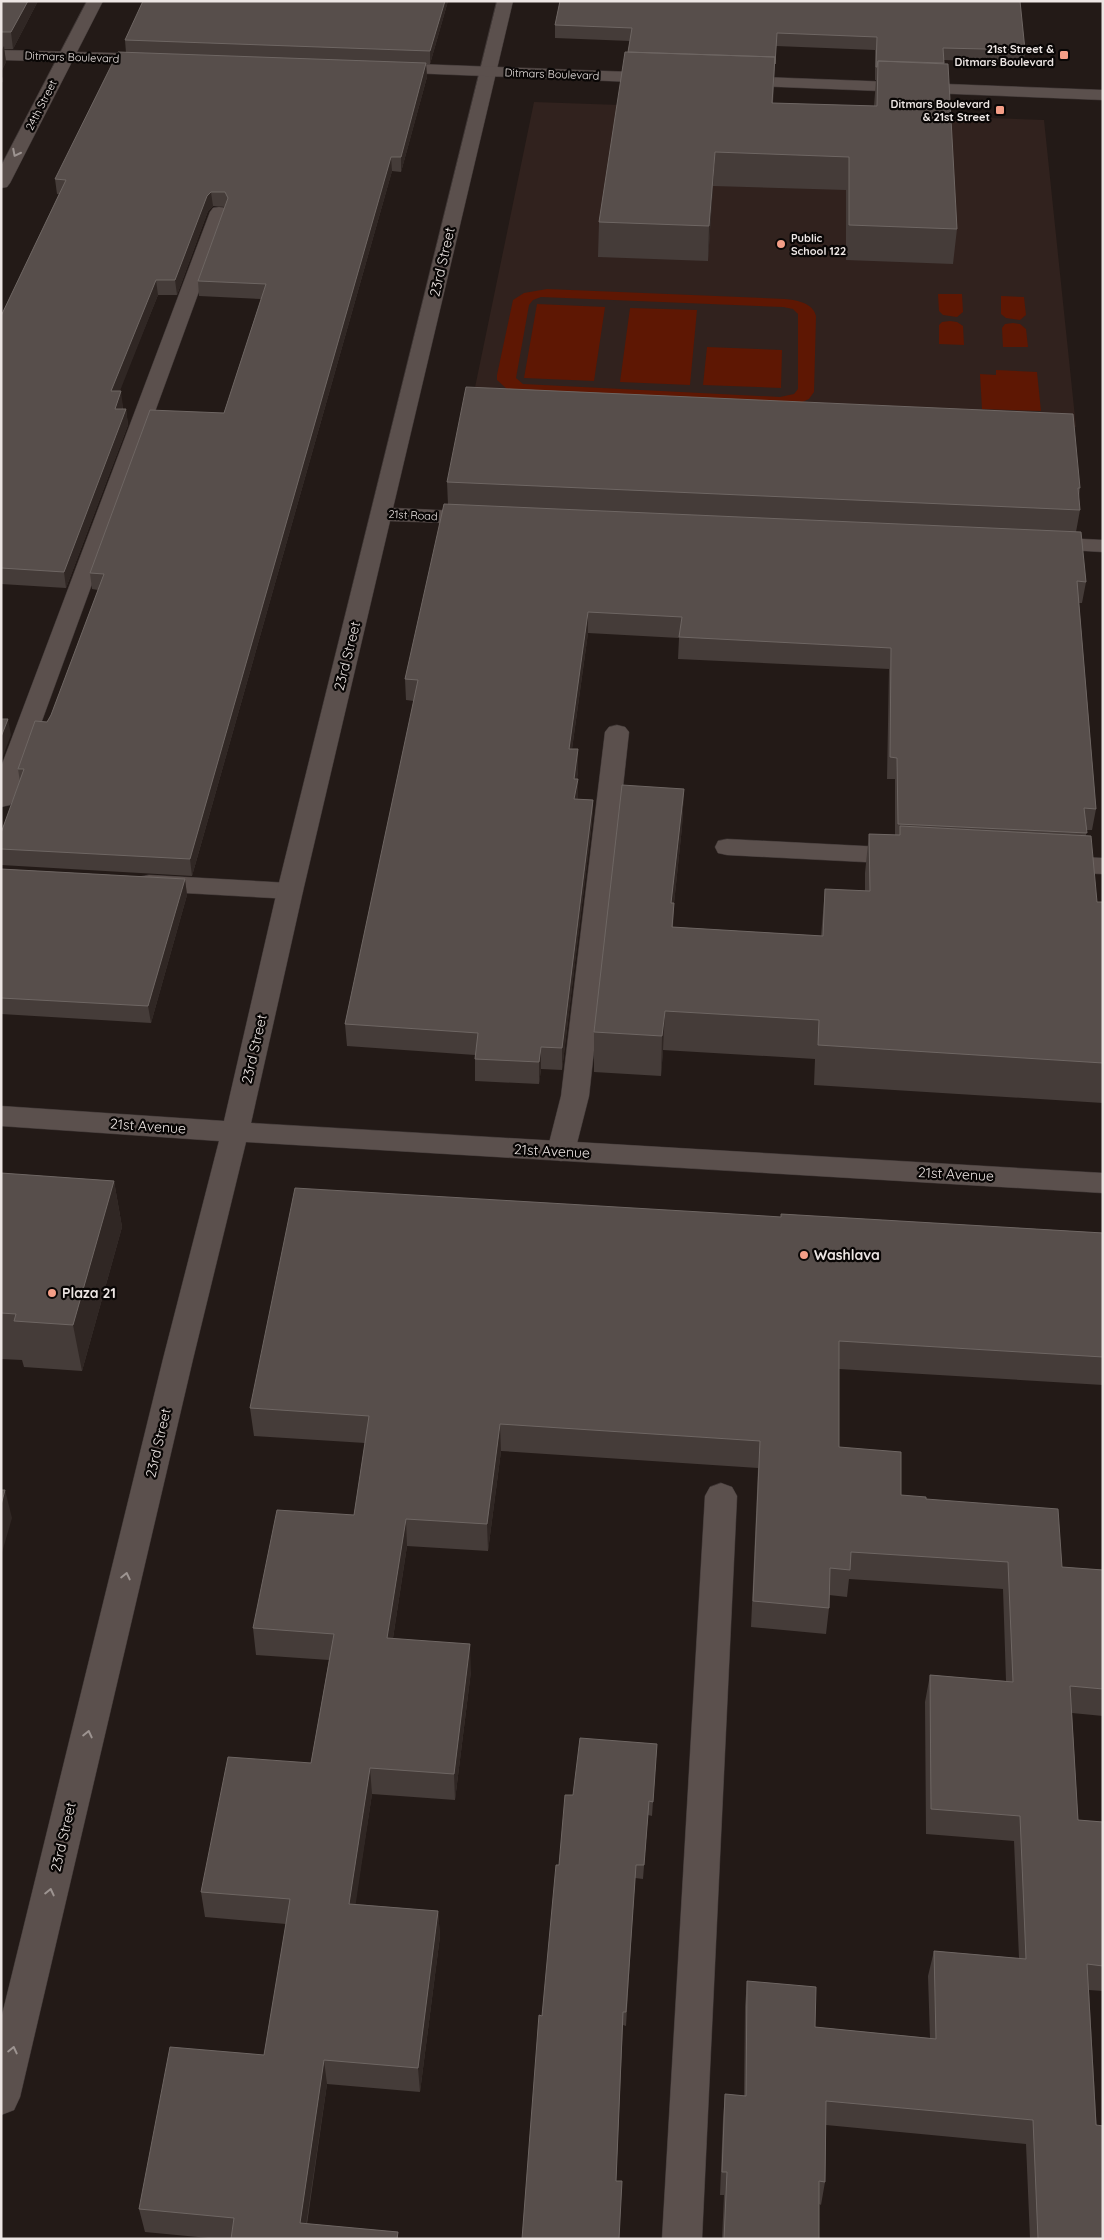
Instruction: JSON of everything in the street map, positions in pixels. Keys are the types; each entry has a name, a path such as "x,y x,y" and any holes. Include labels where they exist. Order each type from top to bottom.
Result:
{"street":[{"name":"24th Street","path":"1,183 95,1"},
{"name":"23rd Street","path":"1,2097 175,1369 235,1132 290,891 504,1"},
{"name":"Ditmars Boulevard","path":"1,55 172,60"},
{"name":"Ditmars Boulevard","path":"377,68 678,79"},
{"path":"718,81 1103,95"},
{"path":"1,800 219,212"},
{"name":"21st Road","path":"382,514 497,519"},
{"path":"1023,542 1103,546"},
{"path":"561,1151 575,1096 616,732"},
{"path":"727,847 925,857"},
{"path":"1034,863 1103,866"},
{"path":"127,882 290,891"},
{"name":"21st Avenue","path":"1,1116 235,1132 1103,1183"},
{"path":"682,2239 721,1496"}],"shaded area":[{"name":"Public School 122","path":"534,102 1044,120 1076,427 472,402"},
{"path":"547,289 799,301 812,308 816,316 814,392 809,399 798,404 508,390 497,380 497,375 513,300 524,293","holes":["541,297 783,307 793,309 798,314 798,389 794,394 780,397 523,384 516,378 529,305 533,300"]},
{"path":"938,294 962,294 963,312 957,317 943,315 939,311"},
{"path":"1001,296 1024,297 1026,315 1020,320 1006,318 1001,314"},
{"path":"537,304 605,307 594,381 524,378"},
{"path":"630,308 697,310 690,385 620,382"},
{"path":"942,322 957,322 963,326 964,345 939,344 939,325"},
{"path":"1005,324 1020,324 1026,329 1028,347 1003,347 1002,328"},
{"path":"707,347 782,350 781,388 703,385"},
{"path":"996,370 1037,372 1041,411 982,409 980,374 996,375"}],"building":[{"path":"1,1 28,1 11,32 1,32"},
{"path":"143,1 445,1 430,51 125,40"},
{"path":"560,1 1020,1 1025,50 943,48 944,63 878,61 876,67 877,37 777,33 775,64 775,57 628,52 632,28 555,25"},
{"path":"118,52 426,63 401,157 391,157 190,859 1,849 1,833 24,769 18,769 35,721 47,722 51,715 104,574 90,573 150,410 224,413 266,284 198,281 228,198 225,192 211,192 207,196 175,280 156,280 111,391 121,391 115,409 126,409 64,572 1,568 1,316 66,180 55,179"},
{"path":"625,52 775,57 772,103 877,106 878,61 948,64 957,229 849,225 849,157 715,152 709,226 599,222"},
{"path":"466,387 1073,414 1080,488 1078,488 1080,510 447,482"},
{"path":"444,504 1081,532 1086,582 1077,581 1096,809 1084,808 1087,833 898,824 897,758 890,757 891,648 679,637 682,617 588,612 569,749 578,749 574,779 578,779 574,799 593,800 562,1048 541,1047 539,1062 475,1059 478,1033 345,1024 418,680 405,679"},
{"path":"1,719 8,719 1,737"},
{"path":"622,785 684,789 671,903 674,903 672,927 823,936 825,889 870,891 869,834 900,835 900,826 1091,836 1097,902 1103,902 1103,1063 818,1045 819,1020 665,1011 662,1036 594,1032"},
{"path":"1,869 185,879 148,1006 1,998"},
{"path":"1,1173 114,1181 73,1325 14,1321 16,1314 1,1313"},
{"path":"295,1188 781,1217 781,1214 1103,1233 1103,1357 839,1341 839,1447 901,1452 901,1495 926,1497 926,1499 1058,1509 1062,1567 1103,1570 1103,1689 1070,1686 1078,1820 1103,1822 1103,1966 1087,1964 1096,2125 1103,2126 1103,2239 1038,2239 1033,2120 826,2101 825,2182 819,2181 819,2239 724,2239 727,2172 722,2172 725,2094 746,2096 747,1981 816,1987 815,2027 936,2039 934,1951 1026,1959 1020,1816 931,1809 930,1675 1013,1682 1008,1562 851,1552 850,1570 830,1568 829,1608 753,1601 760,1441 500,1424 487,1524 406,1519 387,1638 470,1644 454,1774 370,1768 349,1904 438,1911 418,2068 324,2060 300,2223 398,2232 397,2239 231,2239 234,2218 139,2209 170,2047 264,2055 290,1899 201,1892 228,1757 311,1763 334,1634 253,1628 277,1510 354,1515 369,1416 250,1408"},
{"path":"1,1490 5,1490 1,1505"},
{"path":"580,1738 657,1744 653,1802 649,1801 644,1865 636,1865 626,2012 623,2012 616,2181 622,2181 619,2239 522,2239 539,2015 542,2016 556,1865 559,1865 565,1795 573,1795"}],"place":[{"name":"21st Street & Ditmars Boulevard","path":"1064,55"},
{"name":"Ditmars Boulevard & 21st Street","path":"1000,110"},
{"name":"Public School 122","path":"781,244"},
{"name":"Washlava","path":"804,1255"},
{"name":"Plaza 21","path":"52,1293"}]}
